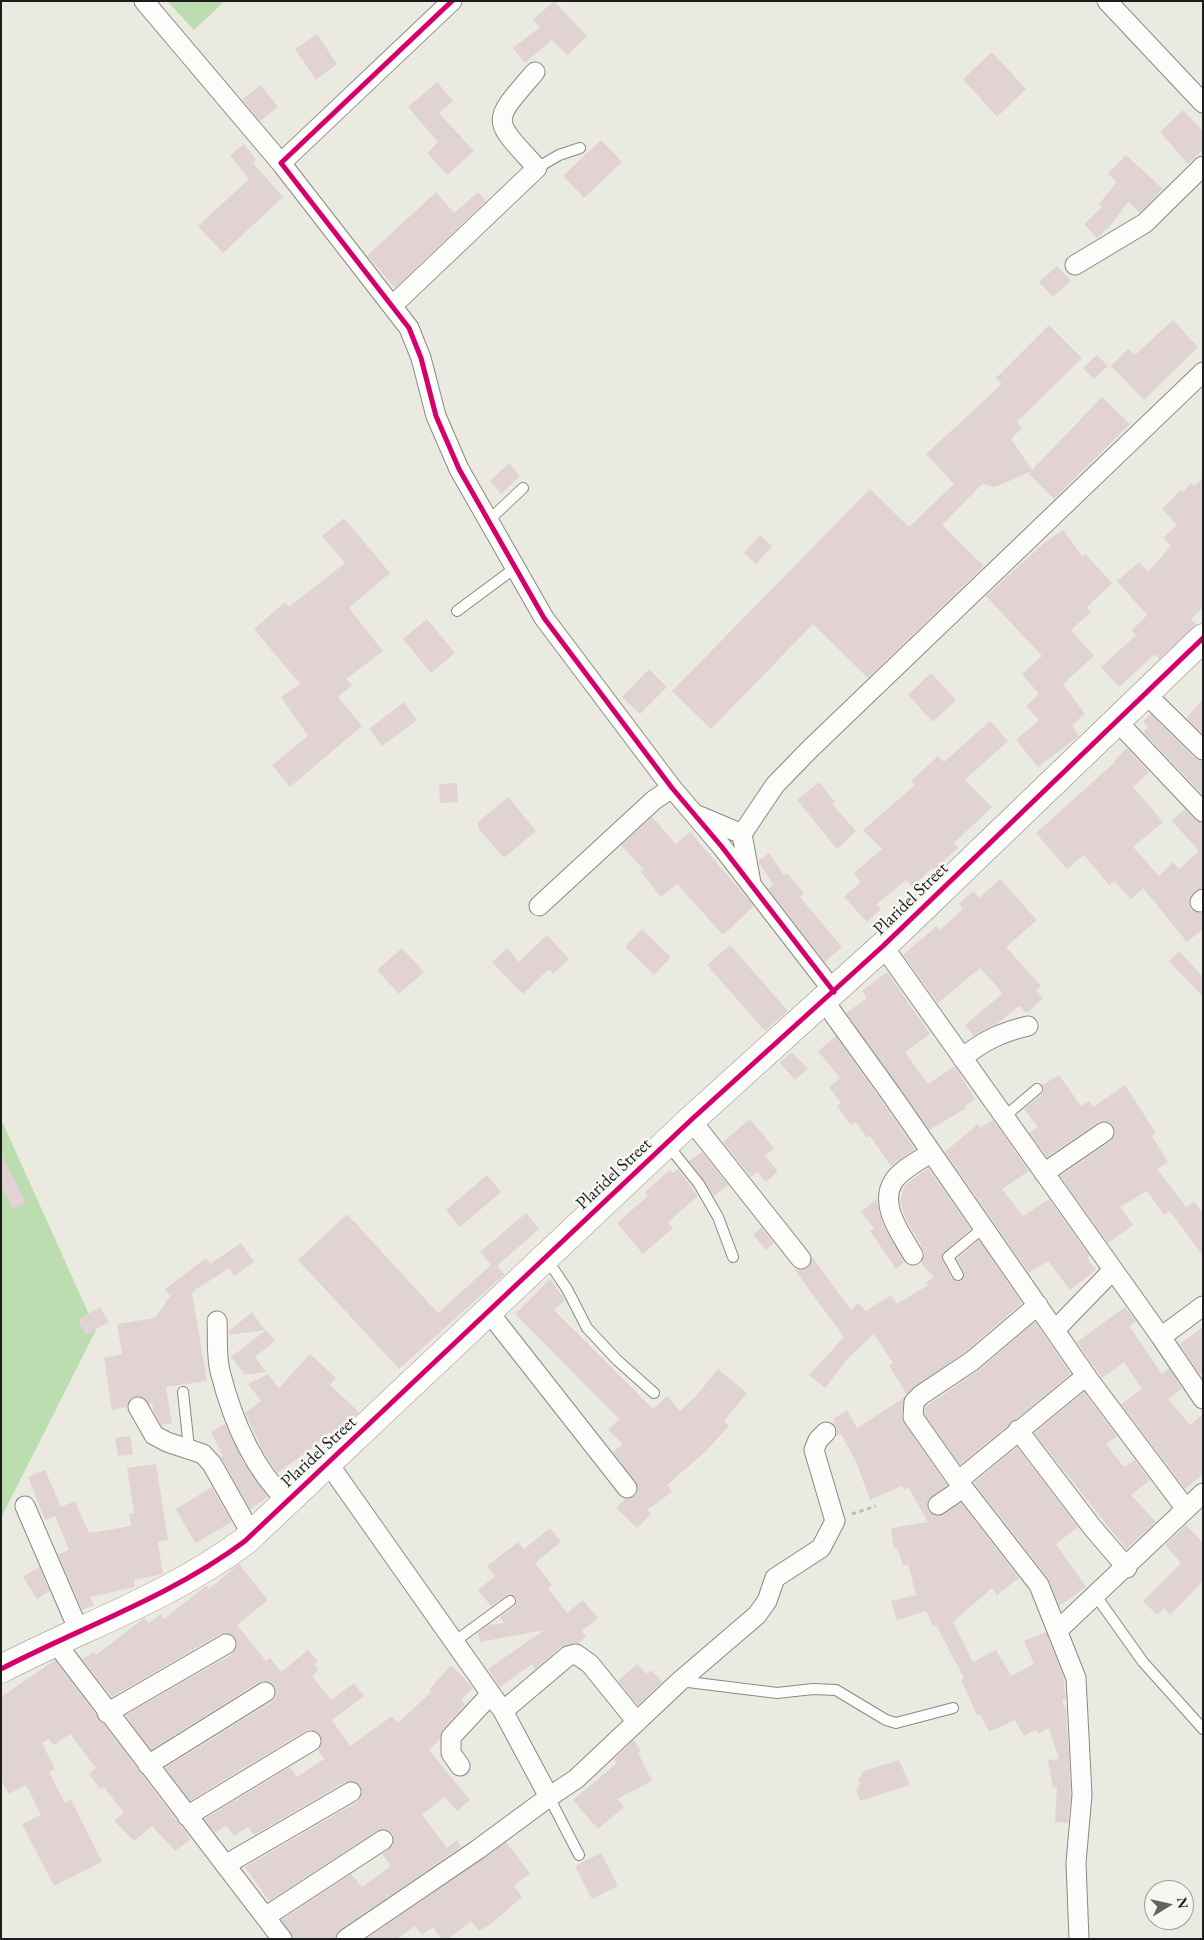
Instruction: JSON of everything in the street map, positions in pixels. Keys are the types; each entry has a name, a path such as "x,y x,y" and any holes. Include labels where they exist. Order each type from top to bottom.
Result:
{"street":[{"path":"144,1 281,163 408,328 421,358 436,416 459,469 544,618 672,788 752,887 829,996 930,1153 1087,1377 1186,1509"},
{"path":"281,163 452,1"},
{"path":"1106,1 1203,103"},
{"path":"392,306 537,168 505,131 501,119 505,107 535,72"},
{"path":"516,188 520,149"},
{"path":"1075,265 1145,222 1203,166"},
{"path":"752,887 742,834 775,785 810,749 1203,372"},
{"name":"Plaridel Street","path":"1,1669 215,1564 252,1535 666,1143 883,946 1203,638"},
{"path":"1144,693 1203,750"},
{"path":"1116,720 1203,812"},
{"path":"539,906 654,800 672,788"},
{"path":"693,814 742,834"},
{"path":"883,946 1161,1337 1203,1400"},
{"path":"962,1058 978,1044 996,1035 1028,1026"},
{"path":"691,1120 801,1259"},
{"path":"1044,1174 1104,1132"},
{"path":"913,1255 894,1223 888,1194 894,1181 930,1153"},
{"path":"1054,1330 1113,1270"},
{"path":"1038,1305 972,1361 921,1395 914,1402 913,1416 960,1484 1039,1585 1076,1678 1082,1795 1076,1863 1079,1939"},
{"path":"1161,1337 1203,1306"},
{"path":"488,1311 626,1488"},
{"path":"217,1321 220,1369 232,1406 233,1419 268,1483 287,1501"},
{"path":"938,1505 1018,1430 1087,1377"},
{"path":"138,1407 154,1435 167,1442 202,1454 212,1464 252,1535"},
{"path":"1018,1430 1127,1568"},
{"path":"346,1939 477,1850 576,1779 680,1681 757,1615 768,1601 775,1578 820,1548 835,1521 814,1450 818,1440 826,1432"},
{"path":"328,1463 503,1711 549,1797"},
{"path":"1057,1631 1127,1568 1203,1494"},
{"path":"25,1506 67,1636 107,1713 282,1939"},
{"path":"107,1713 226,1644"},
{"path":"503,1711 568,1656 576,1654 590,1664 637,1722"},
{"path":"148,1765 265,1692"},
{"path":"460,1766 451,1753 451,1737 491,1694"},
{"path":"187,1816 311,1741"},
{"path":"225,1865 351,1792"},
{"path":"265,1917 383,1840"}],"lane":[{"path":"537,168 559,154 580,148"},
{"path":"488,521 523,488"},
{"path":"457,610 515,568"},
{"path":"1004,1117 1037,1089"},
{"path":"666,1143 699,1184 718,1217 733,1257"},
{"path":"958,1275 948,1259 950,1255 983,1228"},
{"path":"545,1258 567,1289 587,1328 617,1360 654,1393"},
{"path":"183,1392 189,1448"},
{"path":"1096,1596 1143,1662 1203,1729"},
{"path":"454,1642 510,1600"},
{"path":"680,1681 777,1693 813,1689 836,1690 886,1720 896,1723 953,1708"},
{"path":"549,1797 579,1855"}],"path":[{"path":"835,1521 876,1506"}],"green space":[{"path":"167,1 225,1 194,30"},
{"path":"1,1119 96,1330 1,1518"}],"building":[{"path":"554,1 587,36 567,55 552,40 525,63 513,48 540,27 533,20"},
{"path":"317,34 337,64 316,80 295,49"},
{"path":"992,52 1026,89 997,117 963,79"},
{"path":"437,82 453,101 439,113 474,151 447,175 427,153 438,142 408,107"},
{"path":"261,85 278,107 260,121 242,99"},
{"path":"1183,110 1203,131 1203,150 1188,164 1160,132"},
{"path":"601,140 622,162 584,198 563,176"},
{"path":"244,144 256,160 253,163 283,197 223,253 198,226 249,179 230,155"},
{"path":"1126,155 1163,189 1140,213 1128,202 1110,226 1097,238 1084,224 1102,207 1099,204 1117,182 1108,174"},
{"path":"436,192 454,213 478,192 486,201 395,288 367,256"},
{"path":"1057,266 1071,281 1053,297 1039,282"},
{"path":"1173,320 1198,347 1144,400 1111,366 1128,349 1135,355"},
{"path":"1049,325 1082,358 1017,422 1022,428 1011,439 1032,470 1102,397 1130,424 1054,499 1029,474 1032,471 995,487 982,484 942,525 984,566 868,678 813,624 711,729 672,691 870,489 909,527 954,484 926,454 1002,384 996,378"},
{"path":"1097,355 1108,366 1094,379 1083,368"},
{"path":"509,463 520,476 501,494 490,481"},
{"path":"1203,478 1203,607 1191,619 1196,625 1159,659 1155,654 1119,687 1101,667 1136,635 1132,630 1147,615 1117,581 1139,562 1148,572 1171,546 1163,538 1177,525 1162,509 1181,490 1183,492 1191,483 1194,486"},
{"path":"344,518 390,573 349,608 383,651 346,679 352,685 338,697 362,726 290,787 272,765 308,736 281,697 300,684 254,629 285,602 289,607 345,563 322,536"},
{"path":"1063,530 1082,556 1085,554 1112,583 1087,607 1091,612 1071,630 1094,656 1063,684 1085,714 1072,725 1079,736 1038,767 1016,740 1039,720 1026,706 1039,694 1022,674 1042,656 986,596 1044,543"},
{"path":"760,535 772,546 756,564 744,553"},
{"path":"427,619 455,653 431,673 403,639"},
{"path":"649,669 667,687 640,714 622,697"},
{"path":"931,673 956,700 933,722 908,695"},
{"path":"1203,699 1203,734 1186,718"},
{"path":"404,702 417,720 382,746 369,729"},
{"path":"1151,714 1195,758 1203,761 1203,795 1143,732 1148,727 1143,721"},
{"path":"990,721 1008,741 965,780 992,807 954,843 958,848 934,870 932,868 912,887 906,880 877,904 881,909 867,922 844,897 861,882 854,873 882,849 863,830 915,785 911,781 938,756 944,762"},
{"path":"1127,748 1149,772 1133,787 1163,822 1133,847 1159,876 1173,862 1179,869 1199,851 1172,821 1185,809 1195,820 1203,823 1203,888 1195,891 1189,900 1192,910 1203,913 1203,929 1187,942 1143,888 1131,899 1114,881 1109,885 1084,855 1067,869 1036,833 1115,762"},
{"path":"819,782 835,802 832,804 856,831 837,849 797,800"},
{"path":"457,783 458,802 440,803 439,784"},
{"path":"508,797 536,831 504,858 478,828 478,822"},
{"path":"652,817 676,844 690,832 754,906 723,935 677,884 661,897 641,872 644,870 621,845"},
{"path":"769,853 784,875 787,873 804,893 800,897 842,947 825,962 768,889 773,884 758,861"},
{"path":"1000,879 1037,920 1006,947 1041,986 1036,990 1043,998 1027,1013 1019,1006 998,1023 974,1036 965,1025 1002,994 998,988 980,968 938,1003 903,955 937,926 940,930 963,909 959,904 973,891 979,898"},
{"path":"642,929 671,957 654,975 625,947"},
{"path":"547,935 569,959 553,974 549,969 523,994 492,962 507,948 519,962"},
{"path":"730,945 788,1011 765,1031 707,965"},
{"path":"402,948 424,972 399,994 377,970"},
{"path":"1179,951 1203,977 1203,997 1169,961"},
{"path":"887,972 930,1034 905,1052 928,1084 955,1066 975,1099 965,1106 966,1108 929,1130 846,1013 867,998 862,991"},
{"path":"836,1036 915,1149 891,1166 870,1136 867,1138 856,1122 851,1125 837,1106 841,1103 829,1087 840,1078 818,1051"},
{"path":"792,1052 808,1069 795,1080 780,1063"},
{"path":"1059,1075 1081,1106 1089,1101 1093,1107 1125,1085 1156,1133 1152,1136 1168,1162 1157,1169 1186,1207 1194,1202 1203,1213 1203,1256 1170,1211 1164,1215 1147,1191 1120,1207 1133,1225 1108,1243 1060,1176 1111,1141 1115,1132 1113,1125 1104,1121 1098,1122 1047,1157 1029,1133 1038,1127 1024,1109 1042,1094 1044,1088 1042,1085"},
{"path":"750,1119 774,1148 765,1156 778,1171 766,1182 757,1172 751,1177 723,1142"},
{"path":"993,1120 1029,1171 1002,1189 1023,1216 1049,1199 1090,1256 1087,1258 1096,1270 1070,1290 1048,1261 1029,1273 945,1152 978,1124 980,1128"},
{"path":"702,1152 728,1185 714,1196 689,1161"},
{"path":"1,1154 26,1202 13,1209 1,1185"},
{"path":"928,1168 971,1229 942,1255 942,1260 952,1278 957,1282 964,1279 964,1272 957,1259 979,1240 1022,1303 965,1352 906,1394 889,1365 893,1363 874,1334 848,1358 825,1388 809,1375 844,1337 794,1269 802,1270 808,1268 812,1257 851,1310 858,1303 866,1311 891,1295 897,1304 928,1285 926,1283 934,1277 921,1263 924,1255 923,1250 904,1215 900,1200 905,1185"},
{"path":"678,1169 698,1196 668,1222 673,1228 643,1254 617,1223 648,1196 645,1192 670,1170 672,1173"},
{"path":"487,1175 501,1192 460,1227 446,1210"},
{"path":"876,1199 883,1224 904,1262 896,1269 870,1231 874,1228 861,1212"},
{"path":"526,1213 539,1229 497,1266 505,1274 399,1369 298,1260 347,1214 438,1313 491,1265 480,1252"},
{"path":"761,1227 774,1243 766,1250 753,1235"},
{"path":"241,1243 254,1262 234,1276 229,1268 197,1289 196,1287 196,1290 192,1293 207,1381 166,1387 172,1423 161,1425 154,1412 152,1403 149,1404 144,1398 139,1396 132,1398 127,1407 112,1410 104,1358 122,1354 117,1324 155,1318 170,1296 165,1289 206,1258 210,1264"},
{"path":"550,1279 565,1300 554,1310 653,1409 667,1396 680,1411 696,1396 718,1369 747,1393 724,1421 729,1426 705,1452 667,1485 672,1492 647,1510 651,1514 637,1528 616,1508 625,1499 634,1496 638,1487 613,1452 623,1444 608,1430 619,1419 515,1314"},
{"path":"100,1307 109,1322 86,1335 78,1320"},
{"path":"1125,1307 1136,1321 1129,1326 1162,1374 1169,1368 1182,1389 1168,1399 1190,1425 1203,1414 1203,1474 1185,1489 1121,1404 1142,1389 1124,1362 1102,1378 1077,1342"},
{"path":"252,1312 265,1330 229,1335 229,1331"},
{"path":"1035,1322 1071,1374 960,1465 924,1414 925,1407 979,1370"},
{"path":"1203,1327 1203,1373 1200,1375 1180,1344"},
{"path":"266,1330 275,1341 255,1357 266,1372 245,1375 231,1357"},
{"path":"310,1354 336,1378 330,1385 359,1412 333,1436 329,1432 318,1444 277,1473 263,1451 245,1413 261,1401 248,1384 268,1374 279,1388"},
{"path":"1084,1392 1117,1436 1106,1444 1124,1467 1135,1460 1150,1480 1131,1495 1156,1522 1126,1549 1034,1433"},
{"path":"905,1397 902,1416 904,1423 947,1485 928,1500 928,1511 939,1516 961,1503 1019,1578 997,1595 992,1588 953,1622 973,1662 996,1650 1011,1676 1034,1664 1024,1641 1046,1632 1063,1675 1066,1699 1062,1700 1066,1710 1071,1795 1068,1823 1055,1822 1057,1787 1053,1788 1048,1760 1059,1759 1049,1728 1038,1734 1036,1730 1024,1736 1015,1720 989,1732 980,1714 977,1715 961,1680 964,1678 936,1625 933,1626 926,1611 897,1620 891,1601 916,1595 908,1564 903,1566 897,1548 894,1548 891,1528 928,1522 908,1487 905,1490 902,1486 870,1500 857,1464 841,1434 836,1436 837,1429 832,1423 834,1422 833,1419 847,1410 857,1428"},
{"path":"225,1424 244,1463 268,1497 250,1509 221,1457 223,1456 211,1432"},
{"path":"130,1436 133,1454 118,1456 115,1438"},
{"path":"1017,1447 1078,1527 1056,1544 1086,1587 1059,1606 1048,1578 974,1483"},
{"path":"156,1464 168,1540 158,1542 163,1574 134,1580 135,1587 90,1597 94,1605 82,1610 58,1554 69,1550 55,1516 45,1520 28,1477 45,1470 61,1507 75,1501 89,1533 131,1526 129,1514 134,1513 127,1468"},
{"path":"212,1487 232,1522 195,1543 176,1509"},
{"path":"1186,1525 1203,1543 1203,1581 1170,1615 1164,1608 1157,1615 1143,1601 1181,1563 1165,1545"},
{"path":"550,1528 561,1542 535,1563 552,1585 548,1588 567,1613 583,1600 598,1618 582,1631 586,1637 579,1643 561,1647 535,1669 532,1664 500,1687 488,1669 544,1630 480,1642 478,1633 488,1625 504,1623 500,1617 514,1607 517,1601 515,1597 509,1594 491,1606 478,1590 495,1576 487,1566 518,1542 524,1549"},
{"path":"239,1564 268,1600 237,1625 266,1661 270,1658 281,1672 308,1650 318,1662 314,1664 319,1670 312,1676 331,1700 354,1683 364,1696 332,1720 350,1746 392,1716 398,1723 431,1692 429,1690 451,1665 473,1688 461,1700 465,1705 443,1729 440,1739 429,1750 470,1800 457,1811 444,1797 422,1815 447,1848 457,1840 461,1847 340,1930 335,1939 293,1939 281,1920 351,1874 362,1887 391,1866 382,1854 393,1845 393,1834 388,1830 377,1831 269,1901 245,1867 357,1802 362,1792 357,1783 345,1782 254,1835 248,1827 234,1836 226,1825 215,1833 204,1819 290,1767 297,1777 324,1759 318,1750 322,1741 320,1735 311,1730 305,1731 190,1801 165,1768 271,1702 276,1692 274,1686 265,1681 259,1682 151,1750 125,1715 232,1654 237,1644 235,1638 226,1633 220,1634 112,1697 82,1659 94,1652 96,1655 144,1618 149,1623 161,1614 164,1619 206,1586 209,1589"},
{"path":"39,1567 50,1591 37,1599 23,1577"},
{"path":"55,1660 191,1839 175,1851 152,1826 134,1841 114,1821 124,1813 104,1787 100,1789 89,1774 96,1768 70,1734 54,1745 48,1739 42,1743 55,1769 49,1772 65,1803 71,1799 102,1862 54,1886 22,1824 41,1815 26,1785 9,1794 1,1780 1,1697"},
{"path":"637,1664 647,1674 651,1670 662,1682 638,1705 618,1681"},
{"path":"634,1740 641,1752 638,1753 652,1781 617,1799 624,1807 598,1829 573,1800 617,1763 614,1759"},
{"path":"899,1760 910,1785 860,1801 856,1791 860,1784 858,1779 864,1771"},
{"path":"506,1842 530,1873 514,1886 522,1897 492,1923 479,1931 471,1921 448,1939 442,1939 433,1927 422,1935 415,1926 397,1939 366,1939"},
{"path":"601,1853 618,1886 592,1899 575,1866"}],"cycle path":[{"path":"452,1 281,163 409,328 421,358 436,416 459,469 544,618 672,788 722,847 834,992"},
{"path":"1,1669 157,1595 217,1561 245,1541 691,1120 883,946 1203,638"}]}
